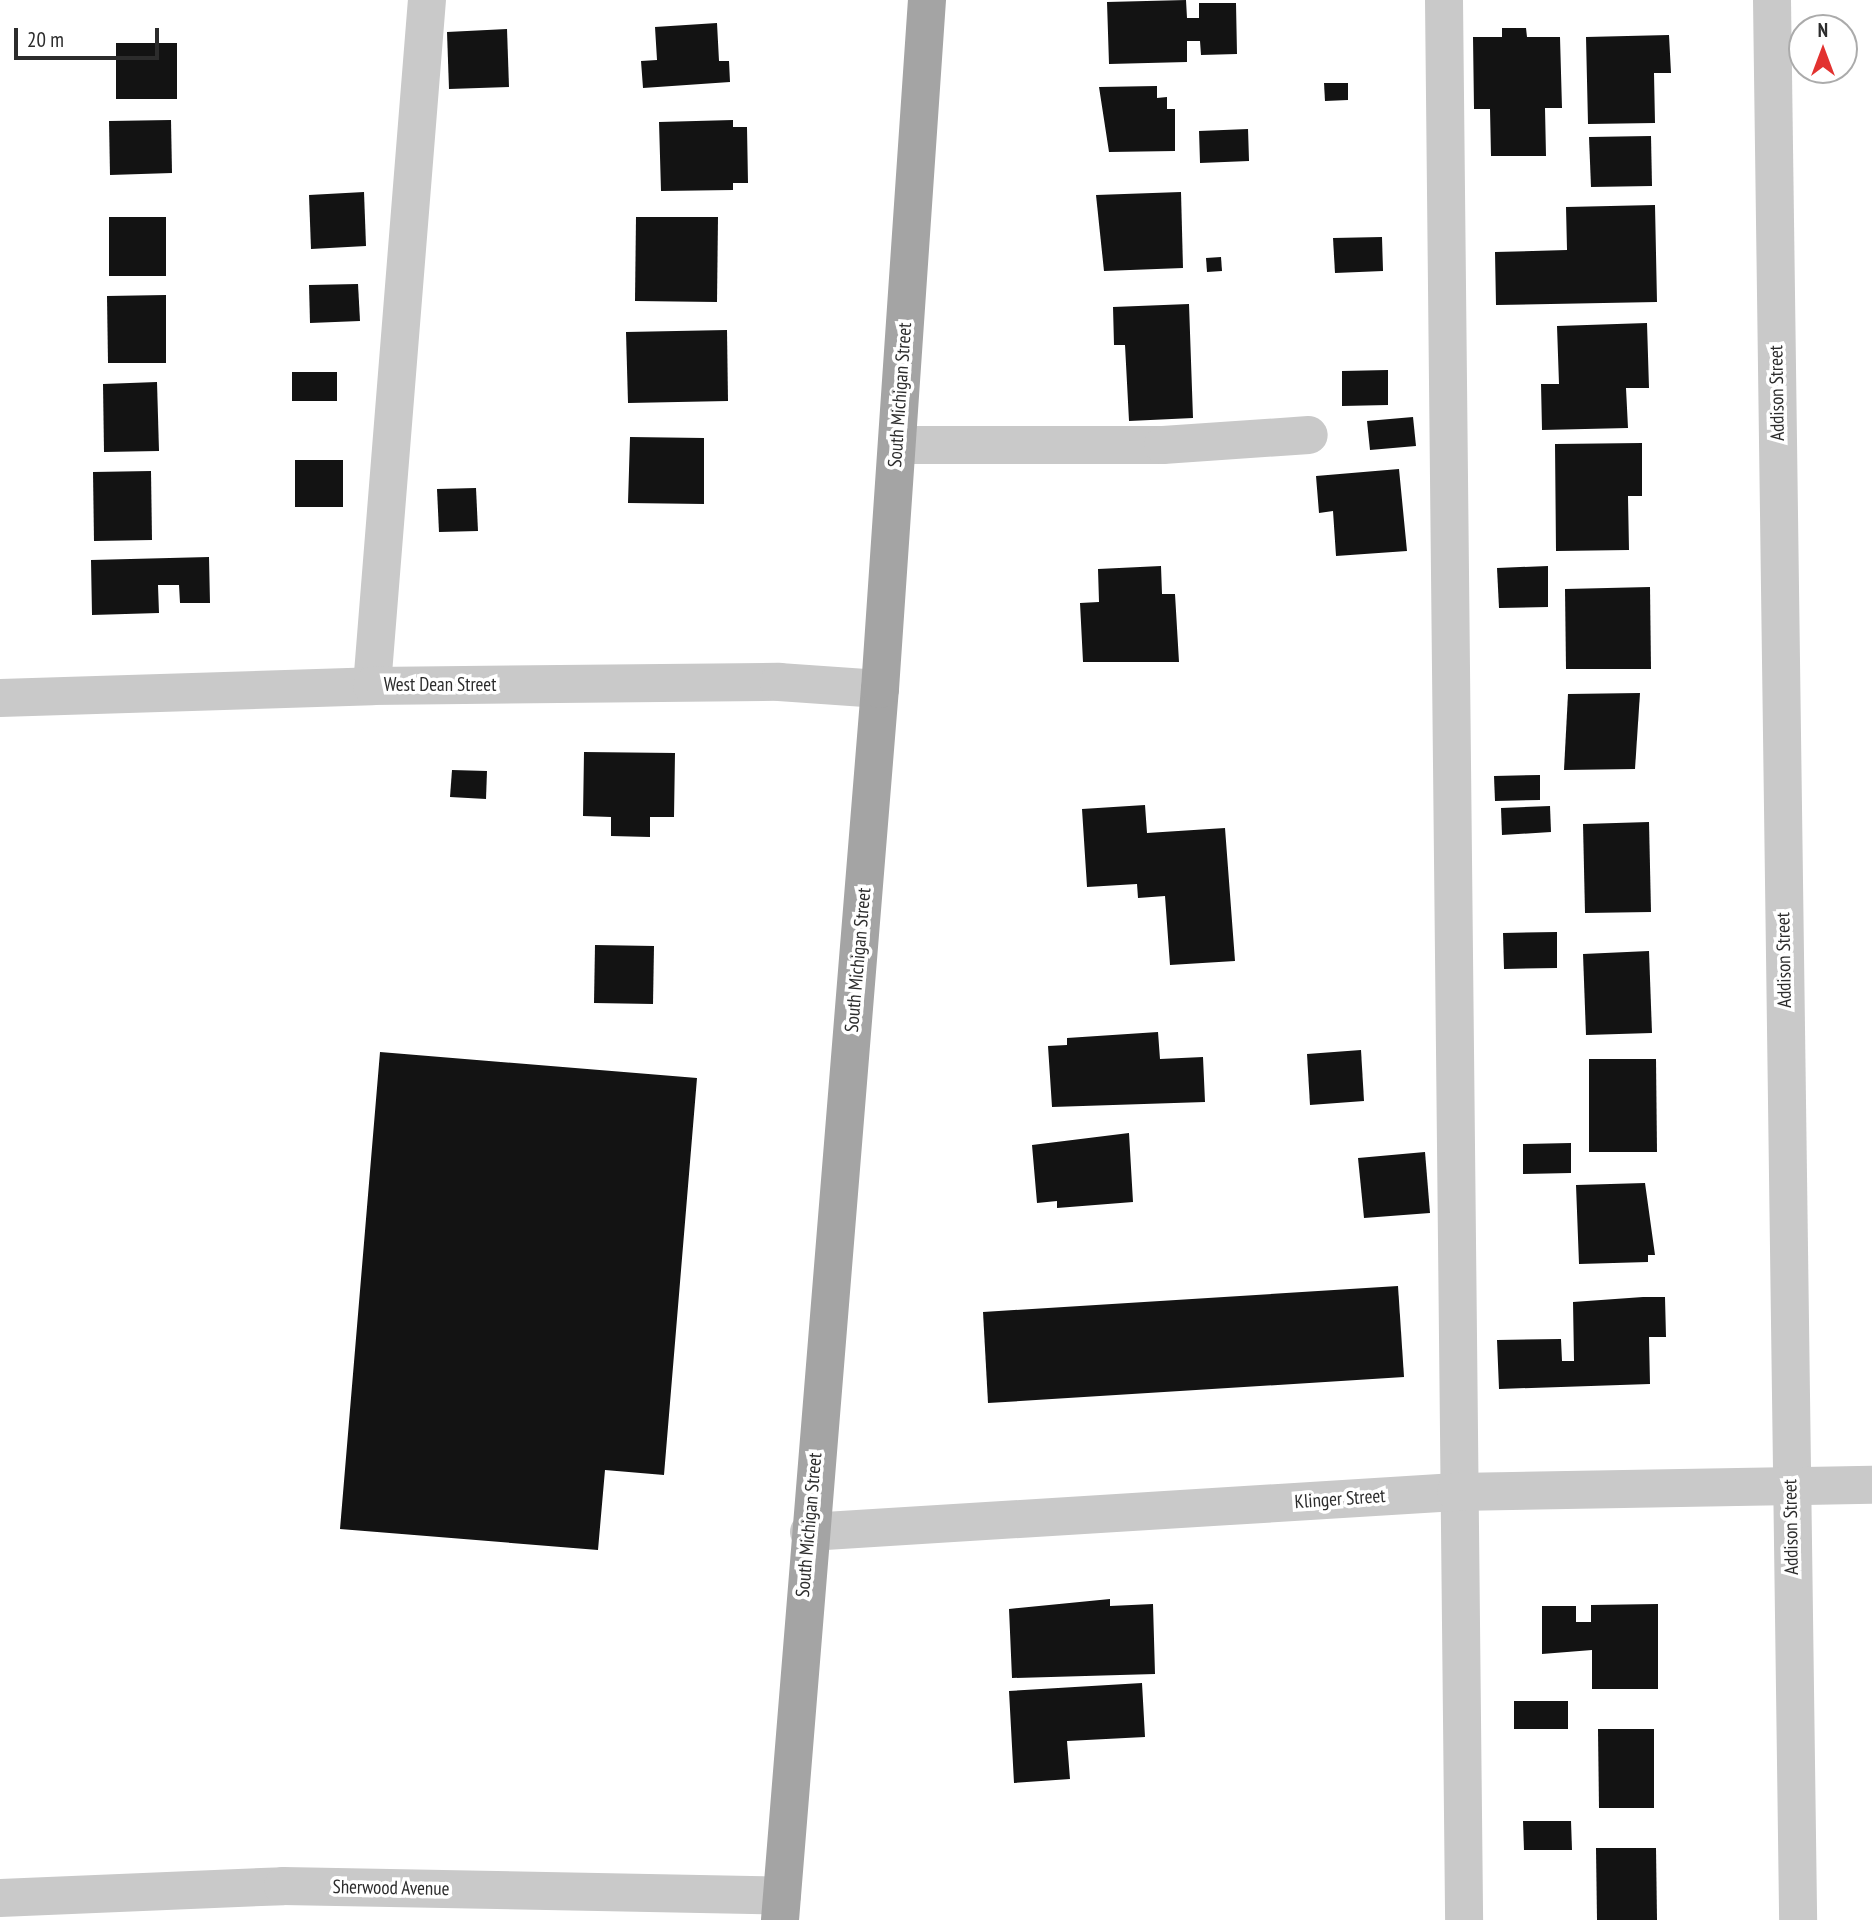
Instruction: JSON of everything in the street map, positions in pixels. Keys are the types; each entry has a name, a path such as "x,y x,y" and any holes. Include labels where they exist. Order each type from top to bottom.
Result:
{"main road":[{"name":"South Michigan Street","path":"781,1908 809,1532 880,689 927,0"}],"street":[{"path":"372,685 427,0"},
{"path":"1444,0 1456,1492 1464,1920"},
{"name":"Addison Street","path":"1772,0 1790,1485 1798,1920"},
{"path":"897,445 1163,445 1309,435"},
{"name":"West Dean Street","path":"0,698 372,685 779,681 880,689"},
{"name":"Klinger Street","path":"809,1532 1456,1492 1872,1485"},
{"name":"Sherwood Avenue","path":"0,1898 283,1886 781,1908"}],"building":[{"path":"1186,0 1187,18 1199,18 1199,3 1236,3 1237,54 1201,55 1200,41 1187,41 1187,62 1109,64 1107,2"},
{"path":"717,23 719,61 729,61 730,82 643,88 641,61 657,60 655,27"},
{"path":"1502,28 1526,28 1527,37 1560,37 1562,108 1545,108 1546,156 1491,156 1490,109 1474,109 1473,37 1502,37"},
{"path":"507,29 509,87 449,89 447,32"},
{"path":"1669,35 1671,73 1654,73 1655,123 1588,124 1586,37"},
{"path":"116,43 177,43 177,99 116,99"},
{"path":"1324,83 1348,83 1348,100 1325,101"},
{"path":"1157,86 1157,98 1167,97 1167,109 1175,109 1175,151 1109,152 1099,87"},
{"path":"171,120 172,173 110,175 109,121"},
{"path":"733,120 733,127 747,127 748,183 733,183 733,190 661,191 659,122"},
{"path":"1248,129 1249,161 1200,163 1199,131"},
{"path":"1651,136 1652,186 1591,187 1589,137"},
{"path":"364,192 366,246 311,249 309,195"},
{"path":"1181,192 1183,268 1104,271 1096,195"},
{"path":"1655,205 1657,302 1496,305 1495,252 1567,250 1566,207"},
{"path":"109,217 166,217 166,276 109,276"},
{"path":"636,217 718,217 717,302 635,301"},
{"path":"1382,237 1383,271 1335,273 1333,238"},
{"path":"1221,257 1222,271 1207,272 1206,258"},
{"path":"358,284 360,321 310,323 309,285"},
{"path":"166,295 166,363 108,363 107,296"},
{"path":"1189,304 1193,418 1129,421 1125,345 1114,345 1113,307"},
{"path":"1647,323 1649,388 1626,388 1628,428 1542,430 1541,384 1559,384 1557,326"},
{"path":"727,330 728,401 628,403 626,332"},
{"path":"1388,370 1388,405 1342,406 1342,371"},
{"path":"292,372 337,372 337,401 292,401"},
{"path":"157,382 159,451 104,452 103,384"},
{"path":"1413,417 1416,446 1370,450 1367,421"},
{"path":"630,437 704,438 704,504 628,503"},
{"path":"1642,443 1642,496 1628,496 1629,550 1556,551 1555,444"},
{"path":"295,460 343,460 343,507 295,507"},
{"path":"1399,469 1407,551 1336,556 1333,511 1319,513 1316,476"},
{"path":"151,471 152,540 94,541 93,472"},
{"path":"476,488 478,531 439,532 437,489"},
{"path":"209,557 210,603 180,603 179,585 158,585 159,613 92,615 91,560"},
{"path":"1161,566 1162,594 1175,594 1179,662 1083,662 1080,603 1099,602 1098,569"},
{"path":"1548,566 1548,607 1499,608 1497,568"},
{"path":"1650,587 1651,669 1566,669 1565,589"},
{"path":"1640,693 1635,769 1564,770 1568,694"},
{"path":"584,752 675,753 674,817 650,817 650,837 611,836 611,817 583,816"},
{"path":"452,770 487,771 486,799 450,797"},
{"path":"1540,775 1540,800 1495,801 1494,776"},
{"path":"1145,805 1147,833 1225,828 1235,961 1170,965 1165,896 1138,898 1137,884 1087,887 1082,809"},
{"path":"1550,806 1551,832 1502,835 1501,808"},
{"path":"1649,822 1651,912 1585,913 1583,824"},
{"path":"1557,932 1557,968 1504,969 1503,933"},
{"path":"595,945 654,946 653,1004 594,1003"},
{"path":"1649,951 1652,1033 1586,1035 1583,954"},
{"path":"1158,1032 1160,1059 1203,1057 1205,1102 1052,1107 1048,1046 1067,1045 1067,1038"},
{"path":"1361,1050 1364,1101 1310,1105 1307,1054"},
{"path":"380,1052 697,1078 664,1475 605,1470 598,1550 340,1529"},
{"path":"1589,1059 1656,1059 1657,1152 1589,1152"},
{"path":"1129,1133 1133,1202 1057,1208 1057,1201 1037,1203 1032,1145"},
{"path":"1571,1143 1571,1173 1523,1174 1523,1144"},
{"path":"1425,1152 1430,1213 1364,1218 1358,1158"},
{"path":"1645,1183 1655,1255 1648,1255 1648,1262 1579,1264 1576,1185"},
{"path":"1398,1286 1404,1377 988,1403 983,1312"},
{"path":"1665,1297 1666,1337 1649,1337 1650,1384 1499,1389 1497,1340 1561,1339 1562,1361 1574,1361 1573,1302"},
{"path":"1110,1599 1110,1606 1153,1604 1155,1674 1012,1678 1009,1609"},
{"path":"1658,1604 1658,1689 1592,1689 1592,1650 1542,1654 1542,1606 1576,1606 1576,1622 1591,1622 1591,1605"},
{"path":"1142,1683 1145,1737 1067,1741 1070,1779 1014,1783 1009,1691"},
{"path":"1514,1701 1568,1701 1568,1729 1514,1729"},
{"path":"1598,1729 1654,1729 1654,1808 1599,1808"},
{"path":"1523,1821 1571,1821 1572,1850 1524,1850"},
{"path":"1596,1848 1656,1848 1657,1920 1597,1920"}]}
